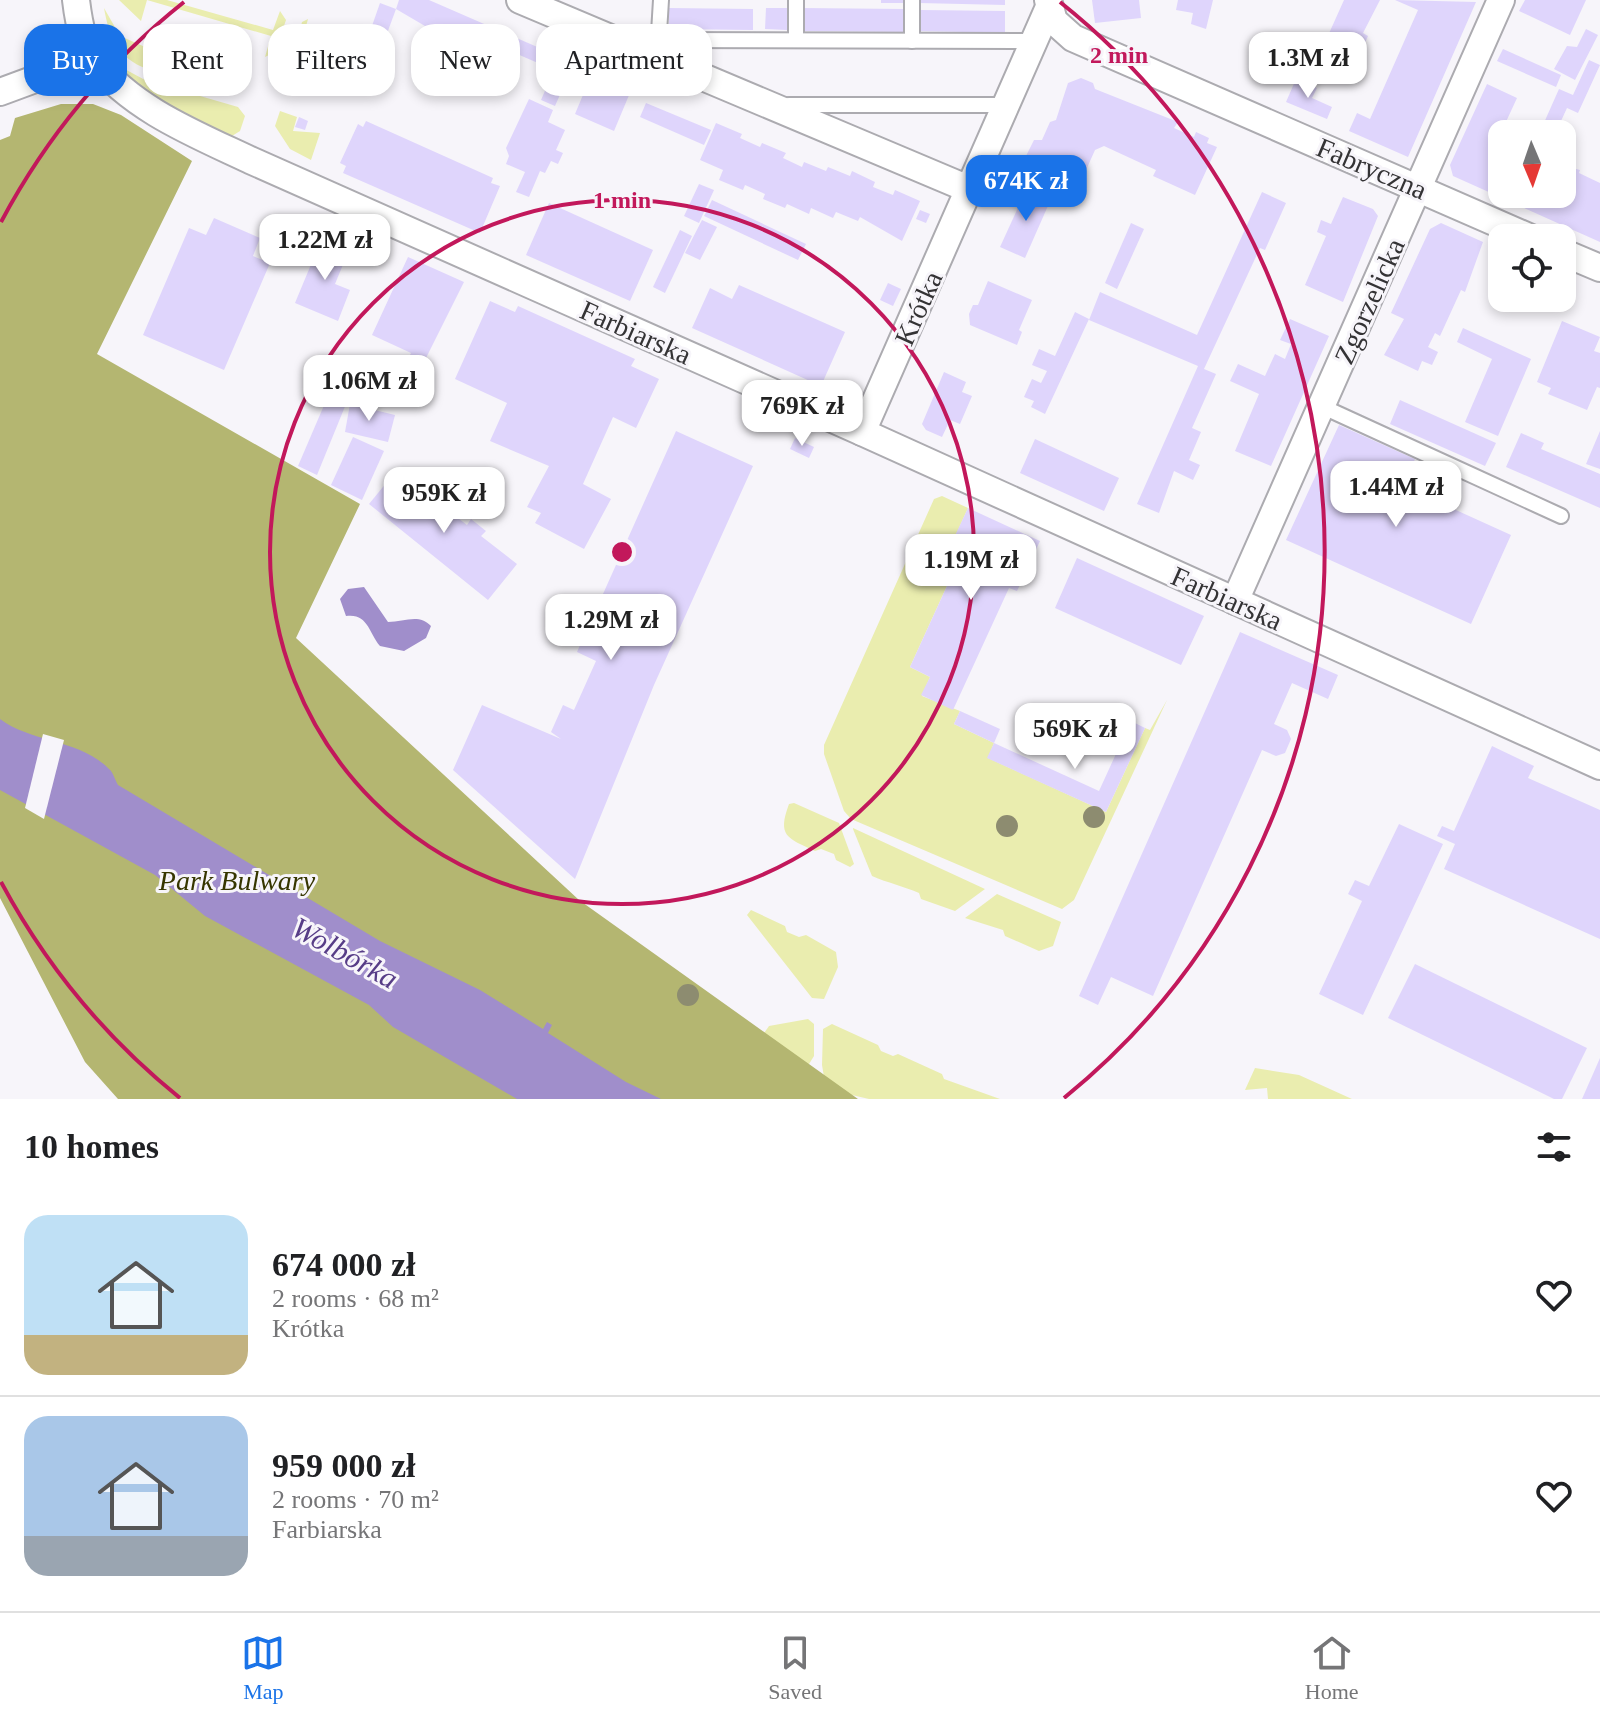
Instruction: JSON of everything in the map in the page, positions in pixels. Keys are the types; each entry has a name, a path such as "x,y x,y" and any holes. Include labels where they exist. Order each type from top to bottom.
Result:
{"street":[{"path":"76,0 83,24"},
{"path":"520,0 589,24"},
{"name":"Zgorzelicka","path":"1235,601 1420,189 1501,0"},
{"name":"Fabryczna","path":"1048,3 1054,21 1073,38 1499,224"},
{"name":"Krótka","path":"862,432 971,190 1034,44 1048,3"},
{"path":"712,76 785,113 971,190"},
{"path":"0,92 24,83"},
{"name":"Farbiarska","path":"127,91 136,100 237,154 862,432 1600,766"},
{"path":"1576,258 1600,268"}],"lane":[{"path":"660,24 661,0"},
{"path":"796,0 796,40"},
{"path":"912,0 912,41"},
{"path":"712,45 796,40 1034,44"},
{"path":"785,113 789,105 998,105 1006,109"},
{"path":"1321,406 1561,516"}],"green space":[{"path":"119,0 147,0 141,21"},
{"path":"147,0 167,0 252,24 230,24"},
{"path":"104,8 113,24 108,24"},
{"path":"280,11 286,20 285,24 275,24"},
{"path":"252,24 268,29 268,35 252,30"},
{"path":"127,39 143,46 143,67 129,59"},
{"path":"127,70 143,79 143,89"},
{"path":"153,96 200,96 238,107 245,116 240,131 232,136"},
{"name":"Park Bulwary","path":"61,104 93,104 121,115 192,161 97,354 360,504 296,638 579,900 858,1099 118,1099 85,1062 0,898 0,140 10,136 15,118"},
{"path":"280,111 297,117 293,131 320,133 311,160 290,149 275,126"},
{"path":"942,496 968,508 945,559 957,564 910,667 930,677 922,696 960,711 954,724 994,743 988,758 1106,812 1145,728 1150,730 1167,700 1074,900 1062,909 851,819 844,811 824,754 824,745 934,499"},
{"path":"794,803 839,823 854,864 850,867 836,860 834,854 821,849 815,851 787,835 784,823 789,804"},
{"path":"853,828 985,889 955,911 921,899 919,893 872,876"},
{"path":"997,894 1061,922 1053,946 1039,951 1005,936 1003,930 965,918"},
{"path":"751,910 785,926 787,932 799,937 806,935 836,952 838,967 824,999 812,998 747,915"},
{"path":"808,1019 814,1024 814,1056 801,1077 755,1046 769,1026"},
{"path":"832,1024 878,1045 881,1051 893,1056 898,1054 942,1074 944,1079 1000,1099 869,1099 826,1089 822,1065 823,1029"},
{"path":"1255,1068 1299,1075 1352,1099 1268,1099 1267,1088 1245,1090"}],"water":[{"path":"364,587 388,622 416,619 431,626 426,638 404,651 380,646 364,621 346,616 340,599 348,589"},
{"name":"Wolbórka","path":"0,719 26,733 70,746 97,759 110,770 118,785 380,941 480,990 543,1029 547,1022 552,1025 548,1033 626,1082 661,1099 517,1099 393,1027 369,1005 205,916 155,875 0,790"}],"pier":[{"path":"43,734 64,740 44,819 25,808"}],"building":[{"path":"399,0 429,0 484,24 422,24 396,9"},
{"path":"881,0 903,0 903,3 881,3"},
{"path":"919,0 1005,0 1005,5 919,3"},
{"path":"1092,0 1139,0 1141,18 1095,23"},
{"path":"1178,0 1213,0 1206,29 1191,24 1193,13 1176,10"},
{"path":"1344,0 1380,0 1363,33 1368,36 1355,65 1322,49"},
{"path":"1395,0 1476,2 1408,157 1349,131 1357,113 1370,119 1418,10"},
{"path":"1525,0 1586,0 1570,35 1519,11"},
{"path":"380,3 396,9 390,24 373,24"},
{"path":"669,8 753,9 753,30 712,30 712,24 669,24"},
{"path":"766,8 787,8 787,30 765,29"},
{"path":"802,8 904,9 903,32 801,31"},
{"path":"920,10 1005,11 1005,33 920,31"},
{"path":"1586,29 1598,35 1575,80 1554,69 1567,46 1577,47"},
{"path":"520,40 536,46 536,62 520,55"},
{"path":"1503,49 1561,75 1556,87 1497,61"},
{"path":"1589,60 1600,65 1578,113 1567,108 1561,120 1545,120 1559,89 1573,95"},
{"path":"1081,78 1093,83 1095,89 1178,122 1174,128 1194,137 1196,132 1209,138 1207,143 1217,147 1195,195 1153,176 1156,170 1104,146 1095,150 1082,179 1026,156 1034,140 1042,140 1050,122 1056,120 1068,83"},
{"path":"1296,79 1317,88 1312,98 1332,107 1327,119 1286,102"},
{"path":"1487,84 1517,98 1507,120 1488,120 1488,192 1453,176 1450,165"},
{"path":"543,96 559,96 555,106 541,100"},
{"path":"583,96 629,96 614,131 575,114"},
{"path":"529,99 553,110 548,122 565,130 556,150 563,153 558,164 551,161 545,173 540,171 529,197 516,192 525,172 506,164 509,156 506,148"},
{"path":"646,103 711,130 704,145 640,117"},
{"path":"299,117 308,121 305,130 295,127"},
{"path":"366,121 493,178 491,183 500,186 480,233 343,173 346,166 340,163 358,124 363,127"},
{"path":"716,123 742,134 740,138 760,147 762,143 786,153 783,158 802,167 804,162 850,176 852,171 875,182 873,187 893,195 895,190 920,201 902,241 860,217 858,221 836,212 833,218 811,208 809,214 787,204 785,208 763,199 765,194 745,185 743,190 719,180 723,170 700,160"},
{"path":"1576,169 1580,170 1579,173 1600,183 1600,242 1576,231 1576,224 1560,224 1524,208 1576,208"},
{"path":"699,184 714,190 699,223 684,216"},
{"path":"1027,188 1051,199 1025,258 1000,247"},
{"path":"1262,192 1286,203 1265,250 1260,248 1204,369 1216,374 1192,428 1201,432 1189,460 1200,465 1193,480 1174,471 1159,513 1137,504 1198,366 1089,320 1100,292 1197,335"},
{"path":"1343,197 1373,209 1378,216 1343,302 1305,285 1326,236 1317,232 1321,220 1331,224"},
{"path":"712,200 806,244 798,260 704,216"},
{"path":"549,203 653,250 630,301 526,255"},
{"path":"920,210 930,214 926,223 916,219"},
{"path":"214,218 260,238 253,256 270,263 224,370 143,335 189,228 206,235"},
{"path":"702,220 717,227 700,260 685,253"},
{"path":"1131,223 1144,229 1117,289 1105,283"},
{"path":"1441,223 1483,242 1465,292 1461,290 1440,336 1435,333 1428,347 1438,352 1432,365 1422,361 1418,371 1384,355 1404,319 1391,313 1430,229"},
{"path":"680,230 692,236 665,293 653,287"},
{"path":"322,238 349,250 335,284 350,290 338,321 295,303"},
{"path":"408,257 464,282 416,378 402,371 411,353 372,335"},
{"path":"988,281 1032,300 1019,330 1022,332 1017,345 970,325 969,314 973,305 978,305"},
{"path":"888,283 901,289 893,306 880,300"},
{"path":"739,285 845,332 821,386 692,328 710,288 732,299"},
{"path":"490,301 515,312 518,306 635,359 631,366 659,379 636,428 613,417 583,484 611,499 584,549 535,523 541,513 527,507 549,466 490,441 507,403 455,379"},
{"path":"1075,312 1089,319 1045,414 1031,407 1034,401 1024,397 1032,379 1041,383 1047,371 1032,365 1039,349 1055,356"},
{"path":"1290,319 1329,336 1271,466 1235,451 1259,394 1230,381 1238,364 1265,376 1275,354 1285,359 1291,344 1280,340"},
{"path":"1562,321 1600,337 1594,351 1600,353 1600,388 1597,387 1587,410 1548,394 1551,388 1537,382"},
{"path":"1463,328 1531,359 1498,436 1465,422 1492,359 1457,342"},
{"path":"944,372 966,382 962,392 972,396 960,424 950,420 942,437 926,430 922,424"},
{"path":"328,396 346,404 317,475 298,466"},
{"path":"1400,400 1496,443 1485,466 1390,424"},
{"path":"350,404 395,415 388,442 345,432"},
{"path":"1339,425 1415,459 1403,486 1511,535 1471,624 1286,540"},
{"path":"676,431 753,466 654,685 575,879 453,770 482,705 561,739 551,732 563,705 574,710 596,661 577,652"},
{"path":"1600,431 1600,469 1586,464"},
{"path":"1521,433 1544,443 1541,449 1600,474 1600,508 1506,467"},
{"path":"353,437 384,451 362,500 331,485"},
{"path":"795,438 814,447 809,458 790,449"},
{"path":"1035,439 1119,478 1104,511 1020,473"},
{"path":"396,471 467,525 471,519 486,531 481,536 517,564 488,600 369,504"},
{"path":"968,508 1040,541 1017,591 1009,588 953,710 921,695 930,677 910,667 957,564 944,559"},
{"path":"1077,558 1204,616 1181,665 1055,608"},
{"path":"1240,632 1338,675 1328,699 1292,683 1274,724 1287,730 1291,739 1285,753 1276,756 1262,750 1153,996 1111,977 1098,1005 1079,996"},
{"path":"960,711 1000,729 994,743 954,724"},
{"path":"1131,721 1145,728 1106,812 987,758 994,743 1099,791"},
{"path":"1492,746 1534,766 1528,778 1600,810 1600,939 1444,869 1455,844 1437,836 1442,826 1454,831"},
{"path":"1399,824 1443,844 1363,1015 1319,994 1362,901 1348,894 1355,880 1369,886"},
{"path":"1415,964 1587,1048 1562,1099 1554,1099 1388,1018"},
{"path":"1600,1058 1600,1099 1582,1099"}]}
